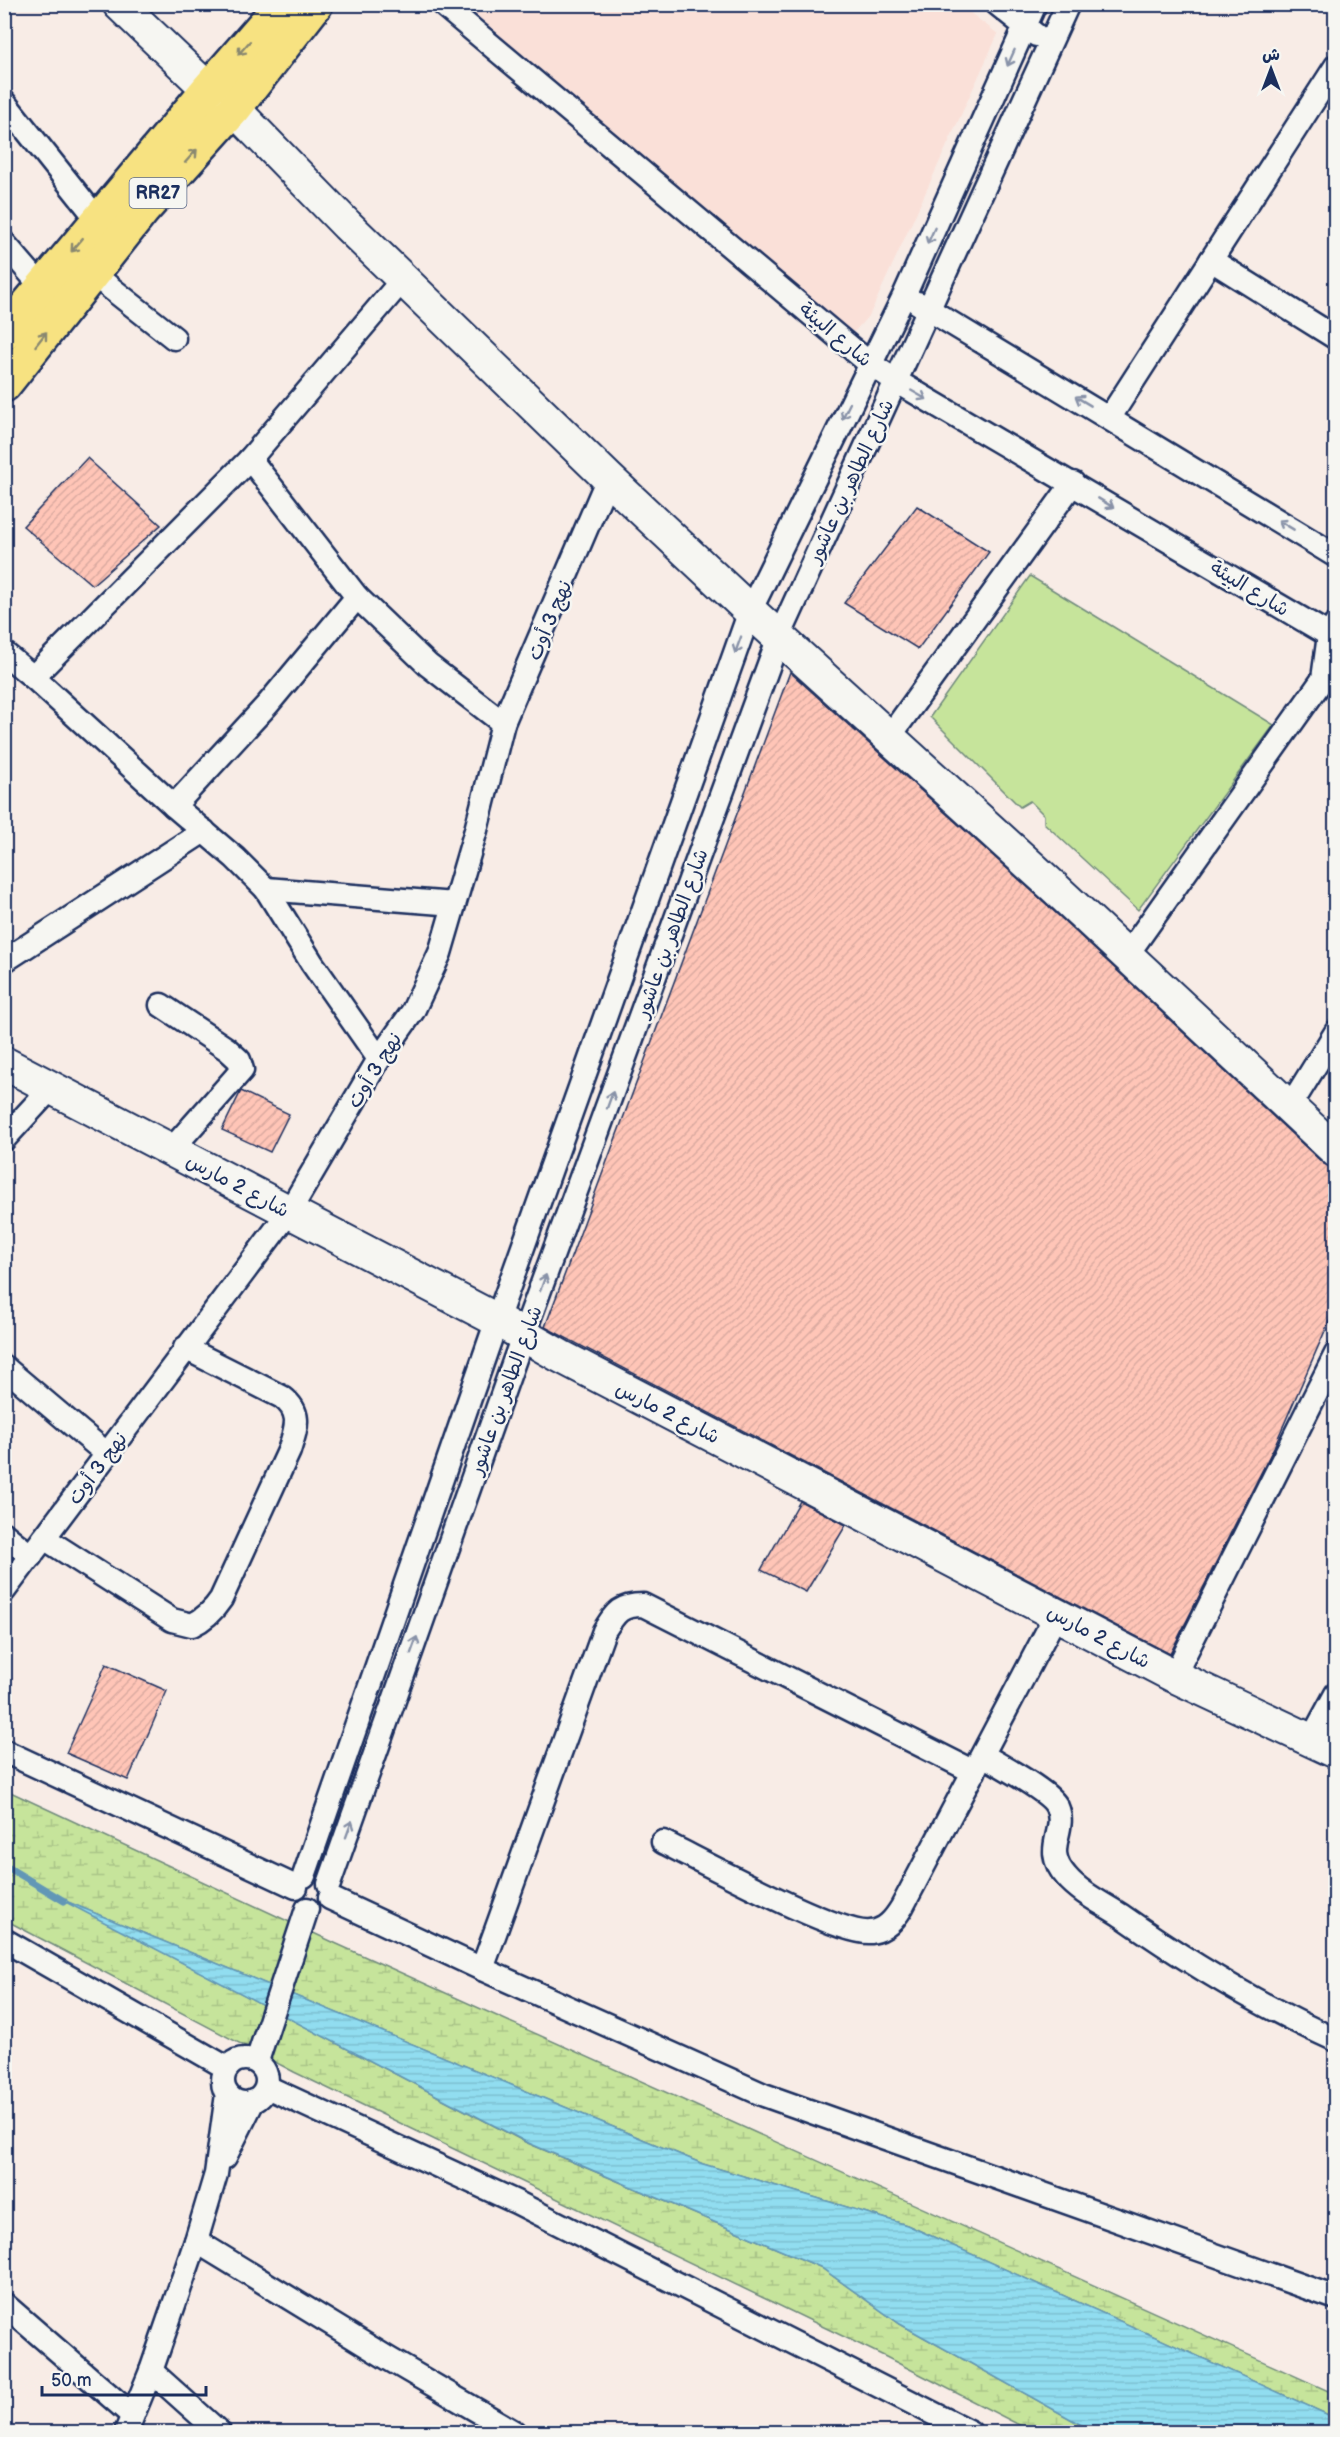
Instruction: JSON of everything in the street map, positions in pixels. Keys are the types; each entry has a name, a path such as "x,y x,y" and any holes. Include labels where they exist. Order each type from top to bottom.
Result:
{"highway":[{"name":"RR27","path":"4,333 282,4"},
{"name":"RR27","path":"4,385 143,210 234,109 316,4"}],"street":[{"path":"119,4 208,89 234,109 347,225 608,478 750,611 890,736 1335,1151"},
{"name":"شارع البيئة","path":"442,4 869,363 896,381 1333,632"},
{"path":"997,4 1049,46"},
{"name":"شارع الطاهر بن عاشور","path":"300,1881 750,611 869,363 904,296 1035,4"},
{"name":"شارع الطاهر بن عاشور","path":"330,1891 524,1336 779,637 1068,4"},
{"path":"1110,417 1335,66"},
{"path":"4,102 98,220"},
{"path":"4,243 42,287"},
{"path":"1211,260 1335,338"},
{"path":"93,274 174,338"},
{"path":"33,677 250,459 404,278"},
{"path":"904,296 1110,417 1335,556"},
{"path":"250,459 357,597 428,664 503,723"},
{"name":"نهج 3 أوت","path":"4,1591 289,1212 379,1059 413,1011 440,953 503,723 608,478"},
{"path":"890,736 1073,483"},
{"path":"174,806 268,704 357,597"},
{"path":"1126,955 1329,676 1333,632"},
{"path":"4,653 266,889 312,963 379,1059"},
{"path":"4,961 204,831"},
{"path":"266,889 454,904"},
{"path":"161,1005 227,1049 239,1060 242,1070 171,1150"},
{"path":"1289,1108 1335,1032"},
{"name":"شارع 2 مارس","path":"4,1063 1174,1676 1323,1746"},
{"path":"4,1139 51,1088"},
{"path":"4,1534 38,1547 172,1620 192,1625 203,1620 213,1611 221,1599 289,1450 296,1428 296,1414 292,1405 282,1397 185,1348"},
{"path":"1174,1676 1335,1354"},
{"path":"4,1367 107,1454"},
{"path":"482,1969 604,1631 622,1608 643,1605 1053,1800 1059,1815 1055,1859 1070,1881 1155,1939 1228,1984 1289,2019 1335,2040"},
{"path":"663,1842 802,1910 848,1929 872,1932 893,1922 1057,1613"},
{"path":"1323,1746 1335,1694"},
{"path":"4,1751 300,1881 318,1875 330,1891 482,1969 764,2095 1335,2298"},
{"path":"300,1881 297,1900 305,1916"},
{"path":"216,2174 260,2094 266,2073 258,2057 305,1916 321,1908 330,1891"},
{"path":"4,1940 227,2068"},
{"path":"4,2304 129,2424 151,2371 196,2241 216,2174 228,2094 223,2081 227,2068 237,2060 258,2057"},
{"path":"228,2094 239,2102 260,2094 516,2202 969,2433"},
{"path":"196,2241 514,2433"},
{"path":"151,2371 219,2433"}],"shaded area":[{"path":"457,5 960,5 998,34 870,314 854,332 836,332"}],"green space":[{"path":"1030,576 1274,725 1138,910 1044,823 1044,815 1030,801 1020,807 930,717"},
{"path":"4,1789 337,1944 1335,2394 1335,2418 907,2225 703,2164 65,1901 525,2142 820,2267 900,2324 1094,2432 1033,2432 886,2357 294,2072 13,1924 5,1919"}],"water":[{"path":"56,1897 703,2164 907,2225 1335,2418 1335,2432 1094,2432 900,2324 820,2267 526,2142"}],"building":[{"path":"87,458 161,525 92,585 23,526"},
{"path":"917,506 989,552 918,649 844,603"},
{"path":"790,672 1044,902 1324,1164 1335,1168 1335,1308 1274,1447 1170,1654 545,1327"},
{"path":"241,1091 289,1114 270,1152 222,1130"},
{"path":"800,1501 846,1525 806,1592 761,1570"},
{"path":"106,1664 167,1691 128,1780 66,1753"}],"waterway":[{"path":"4,1865 64,1901"}]}
